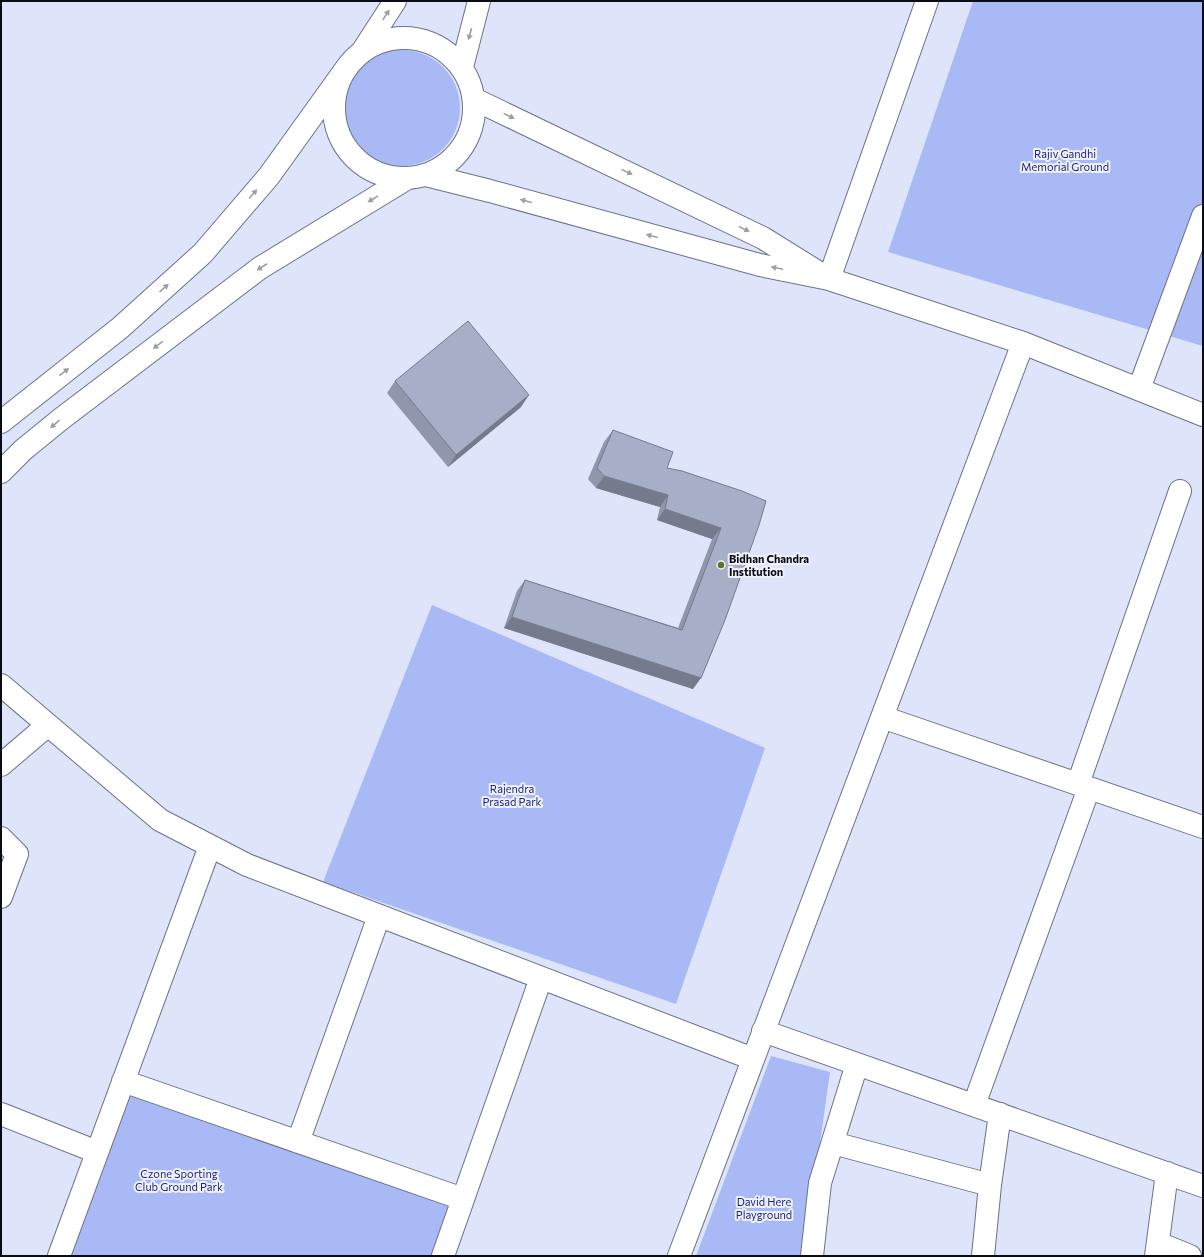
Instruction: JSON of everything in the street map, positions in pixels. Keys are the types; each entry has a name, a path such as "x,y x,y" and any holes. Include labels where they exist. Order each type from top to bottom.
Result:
{"street":[{"path":"396,1 338,84 334,103 336,123 342,141 354,157 369,169 387,177 416,177 490,191 760,265 829,279 1023,343 1203,415"},
{"path":"462,67 479,1"},
{"path":"829,279 927,1"},
{"path":"1,422 120,328 203,253 269,176 355,59 378,43 396,38 415,38 433,44 449,53 462,67 470,82 474,99 474,118 468,138 458,154 443,167 416,177 260,268 61,419 23,450 1,472"},
{"path":"474,99 763,238 829,279"},
{"path":"1139,389 1203,216"},
{"path":"679,1256 1023,343"},
{"path":"974,1105 1083,786 1180,491"},
{"path":"1,684 160,820 247,865 753,1059"},
{"path":"882,717 1203,827"},
{"path":"1,765 48,725"},
{"path":"1,838 17,854 1,897"},
{"path":"59,1256 210,846"},
{"path":"298,1142 379,916"},
{"path":"443,1256 541,978"},
{"path":"764,1031 1203,1186"},
{"path":"812,1256 820,1183 857,1064"},
{"path":"124,1081 463,1199"},
{"path":"1,1114 97,1152"},
{"path":"983,1256 990,1185 1000,1114"},
{"path":"833,1143 990,1185"},
{"path":"1167,1173 1157,1249 1190,1256"}],"green space":[{"name":"Rajiv Gandhi Memorial Ground","path":"973,1 1203,1 1203,346 888,252"},
{"path":"402,50 424,55 443,67 455,86 460,108 455,130 443,149 424,161 402,166 380,161 361,149 349,130 344,108 349,86 361,67 380,55"},
{"name":"Rajendra Prasad Park","path":"432,605 765,748 676,1004 323,882"},
{"name":"David Here Playground","path":"771,1056 830,1072 804,1256 696,1256"},
{"name":"Czone Sporting Club Ground Park","path":"131,1084 454,1196 434,1256 69,1256"}],"building":[{"path":"468,321 529,395 456,455 395,381"},
{"name":"Bidhan Chandra Institution","path":"613,430 673,452 667,468 682,471 742,491 766,501 725,620 701,678 512,617 525,580 682,630 721,528 665,509 668,495 604,476 597,468"}],"place":[{"name":"Bidhan Chandra Institution","path":"721,565"}]}
